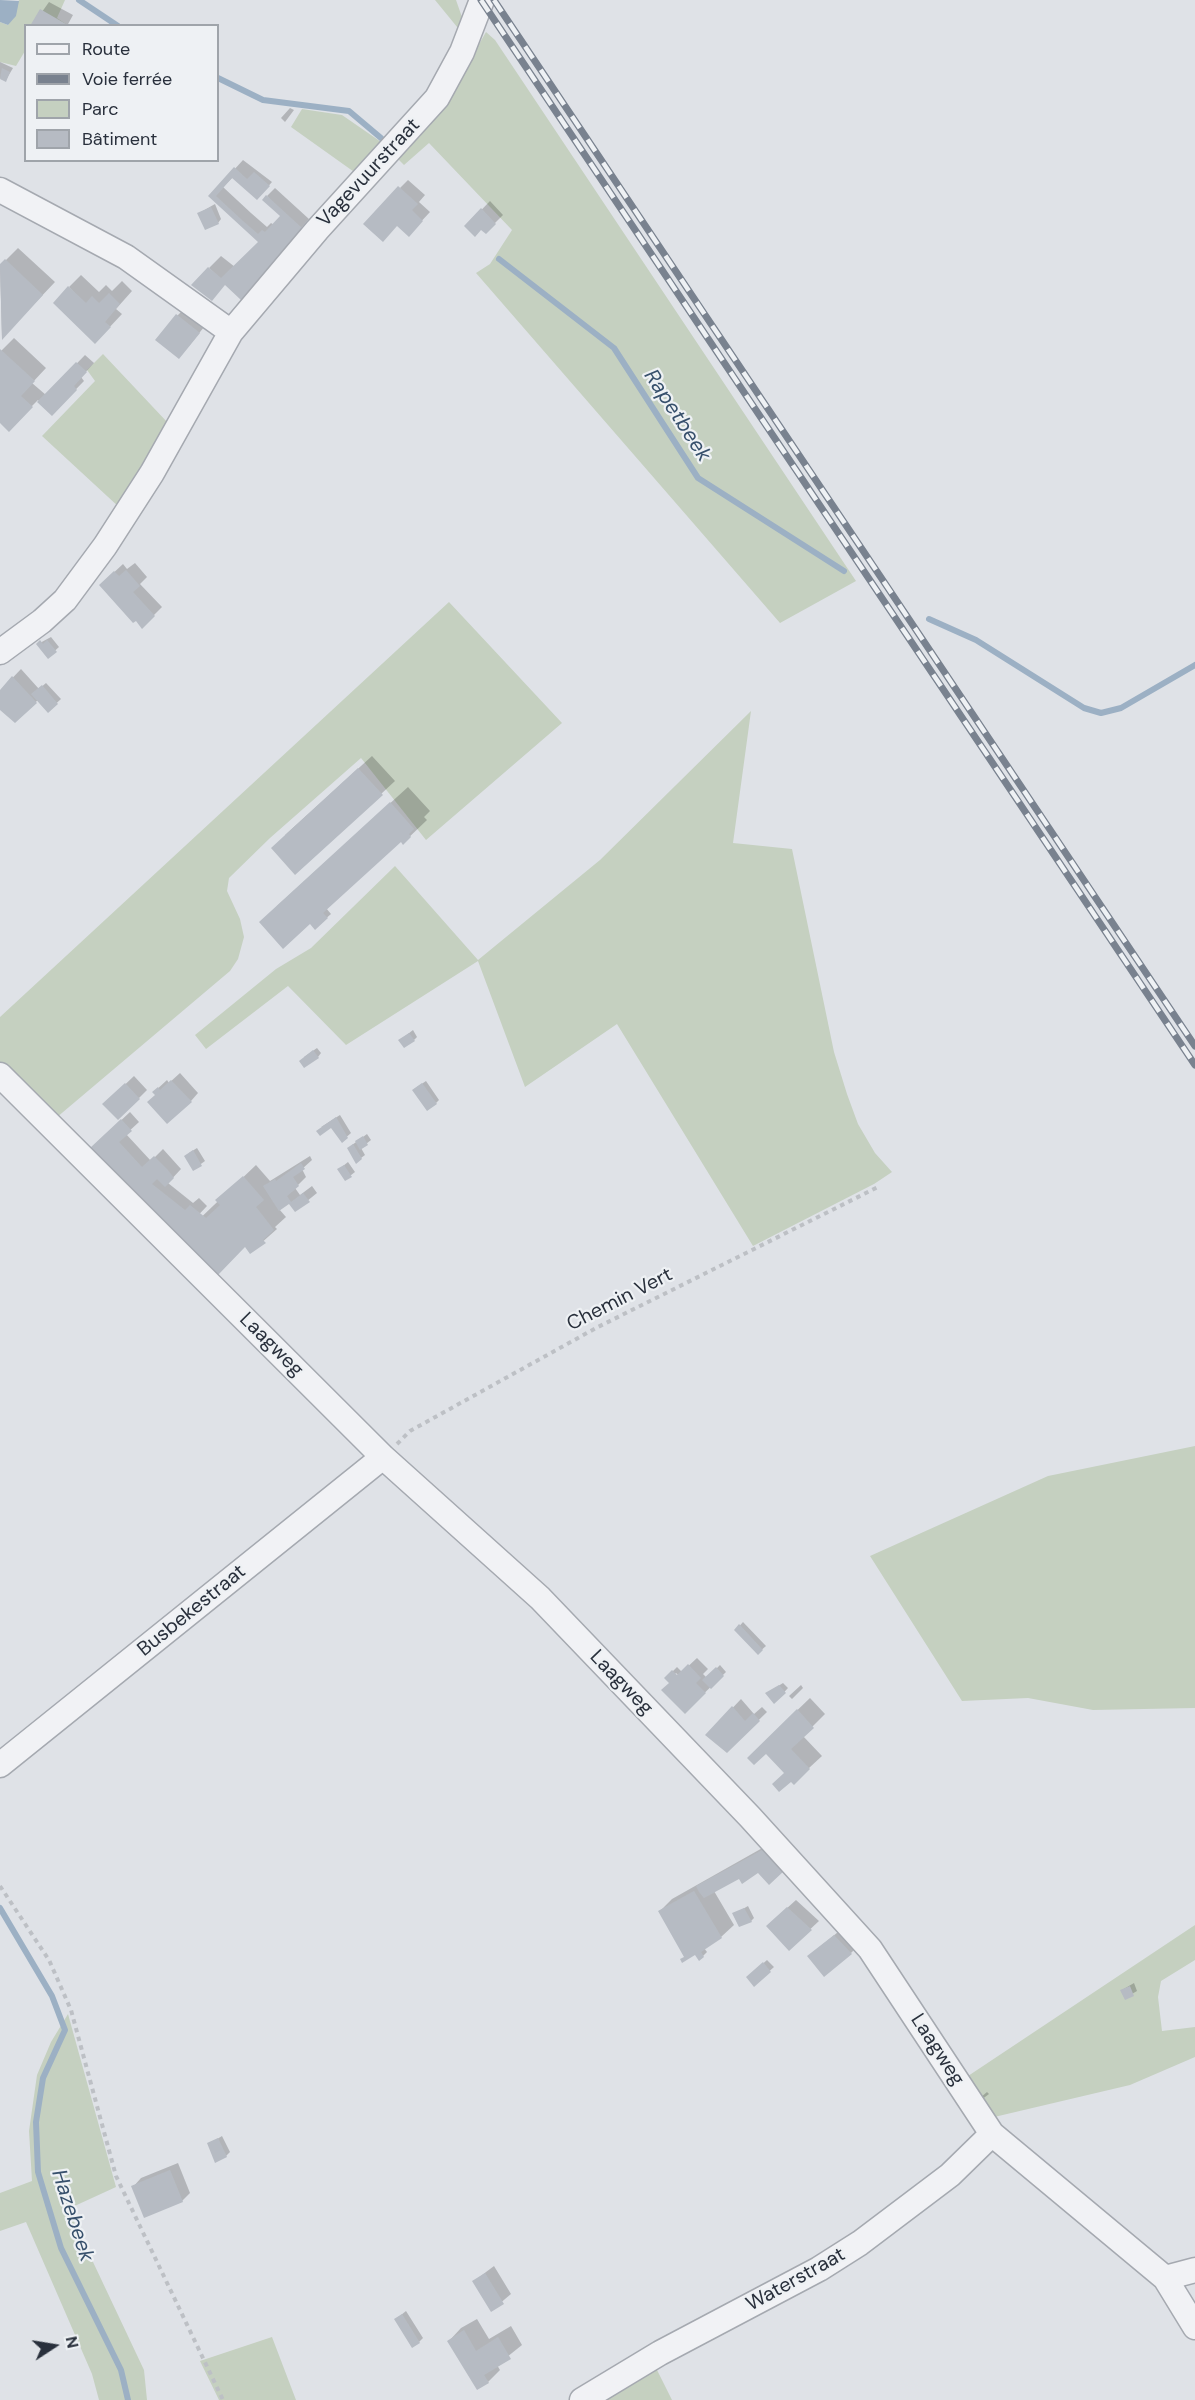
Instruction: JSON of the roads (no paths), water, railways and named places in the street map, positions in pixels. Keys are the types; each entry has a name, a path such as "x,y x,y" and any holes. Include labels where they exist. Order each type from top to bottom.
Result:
{"street":[{"name":"Vagevuurstraat","path":"0,652 42,621 65,600 105,546 152,473 231,332 317,230 437,98 458,61 473,6"},
{"path":"0,190 126,257 231,332"},
{"name":"Laagweg","path":"0,1075 383,1457 540,1598 750,1817 870,1949 992,2134 1164,2278 1195,2328"},
{"name":"Busbekestraat","path":"0,1765 383,1457"},
{"name":"Waterstraat","path":"582,2400 660,2353 819,2269 860,2243 951,2175 992,2134"},
{"path":"1164,2278 1195,2270"}],"water":[{"path":"0,0 19,1 16,16 8,25 0,22"}],"waterway":[{"name":"Rapetbeek","path":"79,0 115,24"},
{"name":"Rapetbeek","path":"219,78 263,100 349,111 381,138"},
{"name":"Rapetbeek","path":"499,259 614,348 698,478 844,571"},
{"name":"Rapetbeek","path":"929,619 976,640 1084,708 1101,713 1121,708 1195,665"},
{"name":"Hazebeek","path":"0,1908 52,1996 65,2030 43,2078 36,2122 38,2172 61,2248 121,2370 128,2400"}],"railway":[{"path":"481,0 1195,1065"},
{"path":"494,0 1195,1046"}]}
